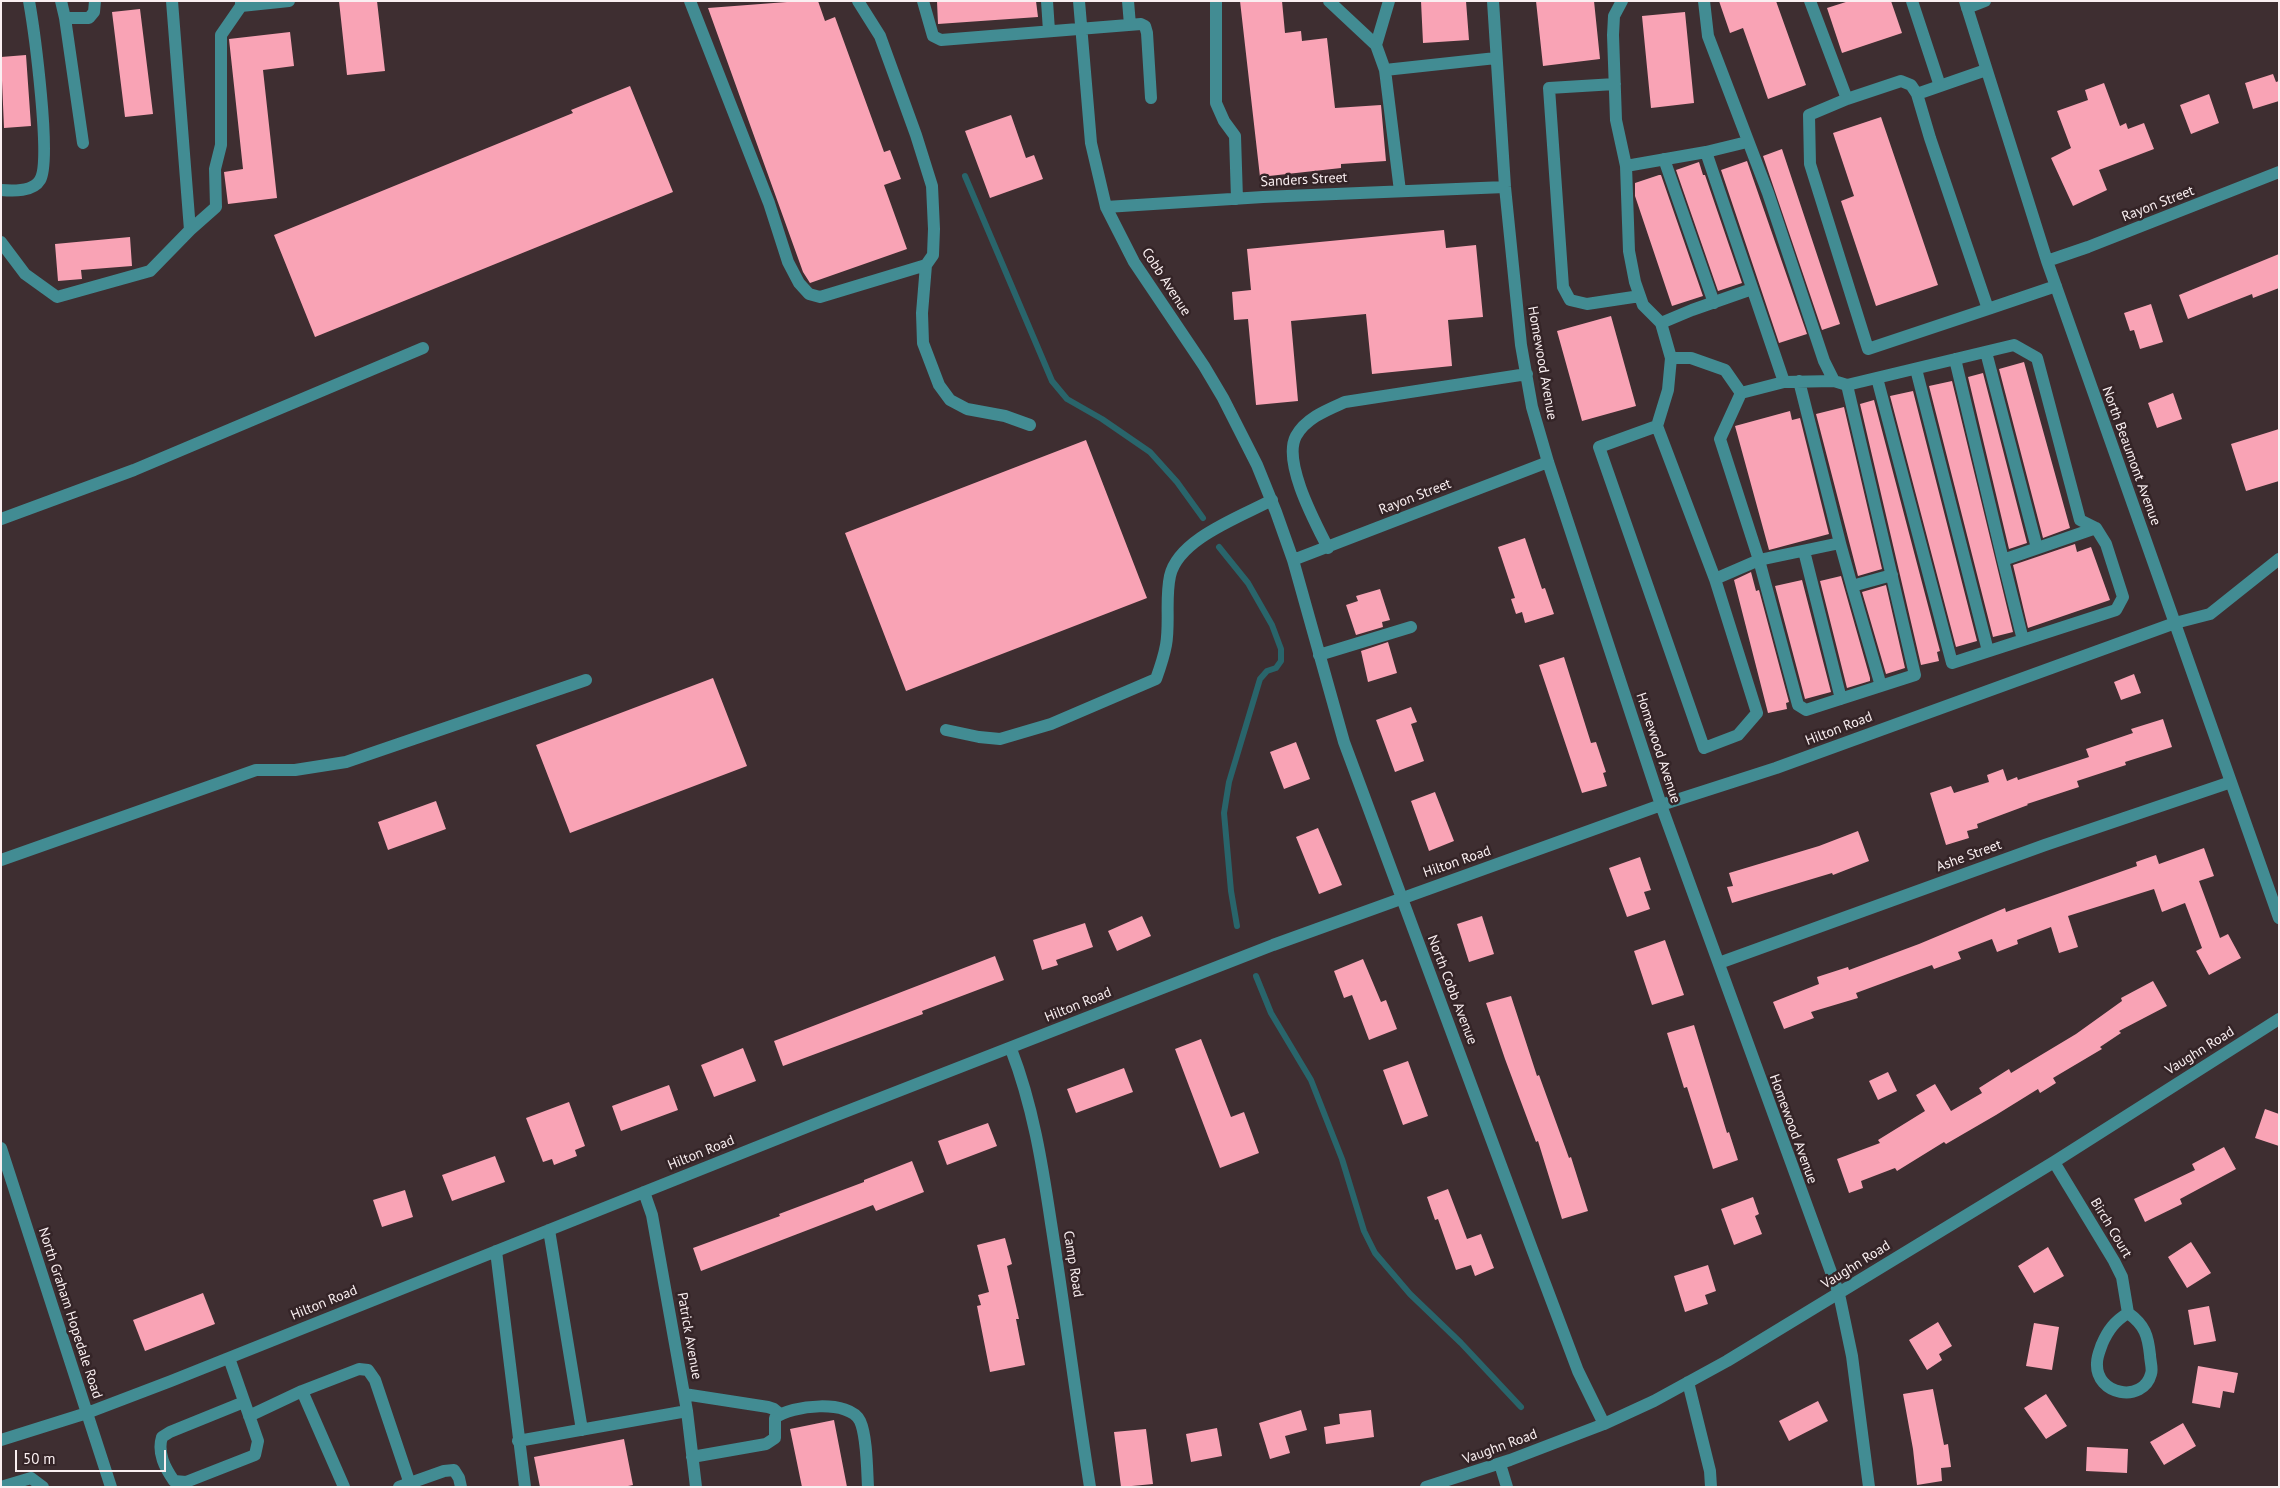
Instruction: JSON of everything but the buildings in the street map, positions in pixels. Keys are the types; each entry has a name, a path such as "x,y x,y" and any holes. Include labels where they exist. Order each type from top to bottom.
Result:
{"street":[{"path":"1,190 12,191 34,187 40,181 44,171 36,46 29,1"},
{"path":"61,1 83,143"},
{"path":"65,18 89,18 94,12 95,1"},
{"path":"172,1 190,230"},
{"path":"1,242 25,274 57,297 150,271 190,230 216,207 215,169 221,145 221,35 241,4 289,1"},
{"path":"690,1 765,194 788,262 799,282 809,294 820,298 926,265"},
{"path":"858,1 880,36 916,135 932,186 933,255 926,265 922,313 923,343 939,385 950,400 967,409 1005,416 1030,425"},
{"path":"923,1 933,36 941,40 1130,25 1145,26 1151,98"},
{"path":"1047,1 1049,31"},
{"name":"Cobb Avenue","path":"1080,1 1091,143 1106,207 1134,262 1204,366 1223,398 1257,465 1272,500 1293,560"},
{"path":"1128,1 1130,25"},
{"path":"1216,1 1216,103 1224,121 1235,136 1237,199"},
{"path":"1329,1 1376,45 1385,70 1400,191"},
{"path":"1376,45 1389,1"},
{"name":"Homewood Avenue","path":"1493,1 1505,187 1521,345 1532,407 1548,462 1661,805 1821,1250 1839,1294 1852,1356 1869,1487"},
{"path":"1622,1 1614,16 1616,120 1626,166 1629,250 1643,305 1661,323 1671,358 1668,390 1657,426 1715,579 1758,713 1738,735 1704,748 1599,447 1657,426"},
{"path":"1704,1 1708,36 1771,202 1824,361 1834,381"},
{"path":"1810,1 1847,98"},
{"path":"1912,1 1940,86"},
{"path":"1966,5 1985,1"},
{"name":"North Beaumont Avenue","path":"1966,5 2047,260 2279,918"},
{"path":"1385,70 1496,58"},
{"path":"1918,94 1986,70"},
{"path":"1988,309 1930,138 1918,94 1901,80 1847,98 1809,115 1810,164 1868,349 1988,309 2056,286"},
{"path":"1615,84 1549,88 1563,287 1570,300 1587,304 1640,296"},
{"path":"1626,166 1706,152 1748,142"},
{"path":"1706,152 1784,382"},
{"path":"1664,159 1714,303"},
{"name":"Rayon Street","path":"2047,260 2088,247 2279,172"},
{"name":"Sanders Street","path":"1106,207 1505,187"},
{"path":"1661,323 1752,289"},
{"path":"1741,393 1784,382 1834,381 1847,385 2014,345 2037,358 2080,520 2096,528 2106,544 2123,597 2116,610 1952,663 1877,378"},
{"path":"1,520 134,470 423,348"},
{"path":"1986,352 2037,548"},
{"path":"1671,358 1691,358 1725,370 1741,393"},
{"path":"1956,359 2023,640"},
{"path":"1916,369 1988,651"},
{"path":"1328,548 1311,513 1297,477 1293,446 1296,436 1309,422 1322,412 1345,402 1527,374"},
{"path":"1799,381 1840,542 1881,686"},
{"path":"1741,393 1720,439 1759,560 1798,705 1806,710 1915,675 1847,385"},
{"name":"Rayon Street","path":"1293,560 1548,462"},
{"path":"946,730 1000,739 1051,724 1156,679 1166,645 1170,576 1177,559 1188,547 1208,534 1272,500"},
{"path":"2003,560 2096,528"},
{"path":"1715,579 1759,560 1840,542"},
{"path":"1804,551 1841,699"},
{"name":"Hilton Road","path":"1,1440 87,1413 229,1358 644,1192 1401,897 1661,805 1776,768 2175,623 2210,614 2279,559"},
{"name":"North Cobb Avenue","path":"1293,560 1344,742 1575,1362 1604,1424"},
{"path":"1852,586 1892,575"},
{"path":"1319,655 1411,627"},
{"path":"1,860 256,770 295,770 346,762 586,680"},
{"name":"Ashe Street","path":"1719,963 2045,845 2231,782"},
{"name":"Vaughn Road","path":"1430,1486 1500,1464 1604,1424 1688,1382 1839,1294 1910,1248 2054,1162 2279,1019"},
{"name":"Camp Road","path":"1011,1049 1026,1086 1042,1164 1090,1487"},
{"name":"North Graham Hopedale Road","path":"2,1153 111,1487"},
{"name":"Birch Court","path":"2054,1162 2122,1277 2128,1313"},
{"name":"Patrick Avenue","path":"644,1192 652,1215 687,1411 696,1487"},
{"path":"548,1230 582,1430"},
{"path":"496,1251 525,1487"},
{"path":"2128,1313 2144,1328 2148,1338 2152,1374 2146,1383 2135,1391 2121,1392 2109,1388 2102,1382 2096,1360 2111,1326 2128,1313"},
{"path":"229,1358 258,1441 255,1455 186,1482 174,1482 167,1472 159,1448 162,1437 244,1402"},
{"path":"249,1416 302,1391 359,1369 368,1370 375,1380 407,1486 444,1470 454,1470 459,1478 461,1487"},
{"path":"1688,1382 1710,1471 1711,1487"},
{"path":"302,1391 344,1487"},
{"path":"684,1394 768,1407 780,1414"},
{"path":"692,1457 766,1444 775,1438 775,1418 780,1414 806,1406 848,1410 860,1421 866,1458 868,1487"},
{"path":"518,1442 687,1411"},
{"path":"1500,1464 1507,1487"},
{"path":"1,1487 31,1478 44,1487"}],"waterway":[{"path":"965,176 1052,381 1067,399 1102,419 1150,452 1177,482 1203,518"},
{"path":"1219,547 1248,583 1272,625 1281,649 1281,661 1276,668 1267,671 1260,679 1229,782 1224,813 1231,891 1237,926"},
{"path":"1256,976 1271,1013 1311,1080 1342,1159 1364,1231 1375,1253 1410,1294 1461,1343 1521,1407"}]}
